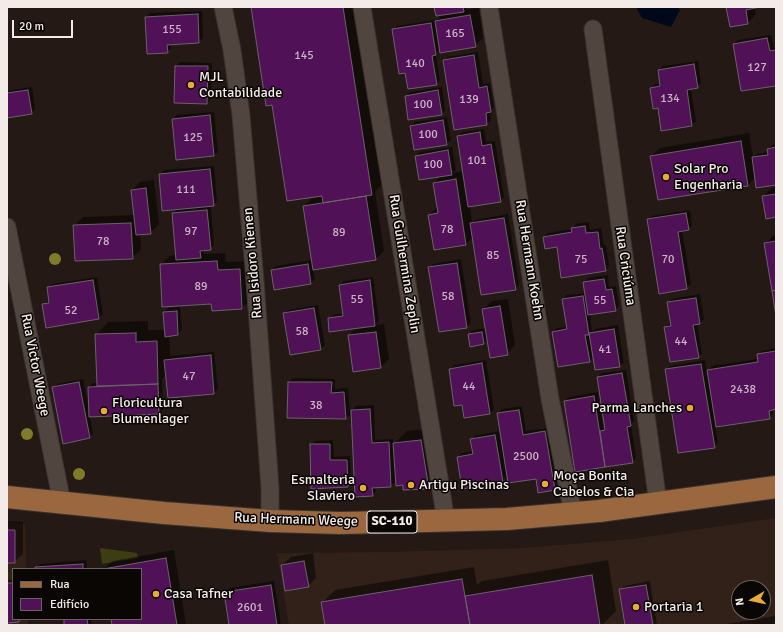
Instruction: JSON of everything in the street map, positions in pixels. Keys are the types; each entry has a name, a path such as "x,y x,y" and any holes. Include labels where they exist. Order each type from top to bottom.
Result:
{"main road":[{"name":"Rua Hermann Weege","path":"7,497 158,512 270,521 340,523 507,519 599,511 776,487"}],"street":[{"name":"Rua Isidoro Kienen","path":"223,7 232,50 241,115 270,488 270,521"},
{"name":"Rua Guilhermina Zeplin","path":"362,7 446,521"},
{"name":"Rua Hermann Koehn","path":"489,7 550,399 573,513"},
{"name":"Rua Criciúma","path":"593,29 658,503"},
{"name":"Rua Victor Weege","path":"7,227 62,503"}],"shaded area":[{"path":"776,518 776,625 289,625 277,553 389,552 524,548 632,539"},
{"path":"7,522 25,524 26,568 12,568 12,620 28,620 28,625 7,625"},
{"path":"100,548 137,553 138,558 102,564"}],"water":[{"path":"636,7 677,7 680,10 671,27 642,18"}],"building":[{"path":"251,7 343,7 372,195 323,203 322,196 287,201 272,105 266,106"},
{"path":"434,7 463,7 464,12 436,16"},
{"path":"726,7 760,7 746,10 748,24 730,27"},
{"path":"198,14 199,43 167,45 168,53 147,54 145,17"},
{"path":"470,15 476,47 440,53 435,21"},
{"path":"431,23 436,55 432,56 437,85 408,89 405,73 399,74 392,29"},
{"path":"767,38 770,51 776,50 776,86 741,91 733,44"},
{"path":"474,55 479,88 487,86 491,112 486,113 487,125 454,130 443,60"},
{"path":"694,64 698,88 687,90 692,126 661,131 658,108 653,109 650,88 660,86 658,70"},
{"name":"MJL Contabilidade","path":"175,66 208,66 207,104 174,103"},
{"path":"28,90 32,114 7,118 7,93"},
{"path":"438,90 442,115 408,120 405,96"},
{"path":"210,115 214,156 176,160 172,119"},
{"path":"443,120 447,145 414,150 410,126"},
{"path":"480,132 482,146 491,144 501,202 468,207 457,136"},
{"path":"741,141 748,186 658,200 650,156"},
{"path":"776,147 776,185 756,188 752,157 768,155 767,149"},
{"path":"448,150 452,175 419,180 415,156"},
{"path":"210,169 214,206 162,211 159,174"},
{"path":"456,179 466,245 434,250 428,215 438,213 433,183"},
{"path":"146,188 151,234 136,235 131,190"},
{"path":"776,194 776,217 766,219 762,196"},
{"path":"366,196 376,260 313,270 303,206"},
{"path":"207,210 211,250 200,251 201,258 176,260 172,213"},
{"path":"686,213 689,230 678,232 687,289 659,294 647,219"},
{"path":"504,218 516,290 481,295 470,223"},
{"path":"131,223 133,259 75,261 73,225"},
{"path":"585,226 586,233 598,232 600,249 602,248 606,271 561,278 557,247 545,249 543,237 572,232 571,228"},
{"path":"776,241 776,290 772,291 764,243"},
{"path":"217,261 218,270 240,269 242,309 212,311 211,304 162,307 160,264"},
{"path":"457,263 467,328 439,332 428,267"},
{"path":"308,264 311,284 274,290 271,270"},
{"path":"604,279 606,290 612,289 616,311 588,315 583,282"},
{"path":"93,280 99,319 46,328 42,304 49,303 47,287"},
{"path":"370,280 375,326 329,332 328,318 343,316 339,285"},
{"path":"776,290 776,316 772,291"},
{"path":"583,296 589,335 585,335 590,362 558,367 552,332 567,329 562,299"},
{"path":"696,298 700,324 693,325 699,358 670,362 664,327 671,326 667,302"},
{"path":"500,306 508,355 490,358 482,309"},
{"path":"314,308 321,350 290,355 283,313"},
{"path":"177,311 178,335 165,337 163,312"},
{"path":"614,329 620,367 595,370 589,333"},
{"path":"376,332 381,368 353,372 348,335"},
{"path":"482,332 484,344 470,347 468,334"},
{"path":"136,333 136,342 157,341 158,384 97,386 95,334"},
{"path":"776,351 776,409 769,411 770,419 716,427 707,370 758,362 757,354"},
{"path":"211,355 214,394 168,398 164,360"},
{"path":"482,363 490,414 464,418 462,405 454,406 449,369"},
{"name":"Parma Lanches","path":"701,364 715,448 678,453 665,369"},
{"path":"622,373 631,426 627,427 633,463 605,467 600,431 605,430 597,377"},
{"path":"79,382 90,438 63,444 52,387"},
{"path":"288,382 332,382 331,393 344,392 346,419 287,418"},
{"path":"158,384 159,414 89,417 88,387"},
{"path":"594,396 605,467 575,472 564,401"},
{"path":"370,409 372,443 389,442 391,487 372,488 373,496 355,497 351,410"},
{"path":"519,410 523,435 545,431 555,490 538,493 536,479 508,483 497,413"},
{"path":"495,435 503,482 462,489 457,457 473,454 470,439"},
{"path":"421,440 429,489 403,490 403,485 396,486 393,443"},
{"path":"310,444 330,444 330,460 347,460 348,487 311,489"},
{"path":"7,530 15,530 15,563 7,563"},
{"name":"Casa Tafner","path":"166,558 177,625 112,625 111,620 142,620 142,568 109,568"},
{"path":"304,561 309,587 285,591 281,565"},
{"path":"83,564 83,568 35,567"},
{"path":"592,575 600,625 470,625 465,596"},
{"path":"462,579 470,625 325,625 321,602"},
{"path":"7,583 12,583 12,620 19,620 19,622 7,623"},
{"path":"271,585 277,625 229,625 224,592"},
{"name":"Portaria 1","path":"646,585 653,625 625,625 619,589"},
{"path":"64,620 87,620 88,625 64,625"}],"place":[{"name":"MJL Contabilidade","path":"191,85"},
{"name":"Solar Pro Engenharia","path":"666,177"},
{"name":"Parma Lanches","path":"690,408"},
{"name":"Floricultura Blumenlager","path":"104,411"},
{"name":"Moça Bonita Cabelos & Cia","path":"545,484"},
{"name":"Artigu Piscinas","path":"411,485"},
{"name":"Esmalteria Slaviero","path":"363,488"},
{"name":"Casa Tafner","path":"156,594"},
{"name":"Portaria 1","path":"636,607"}]}
